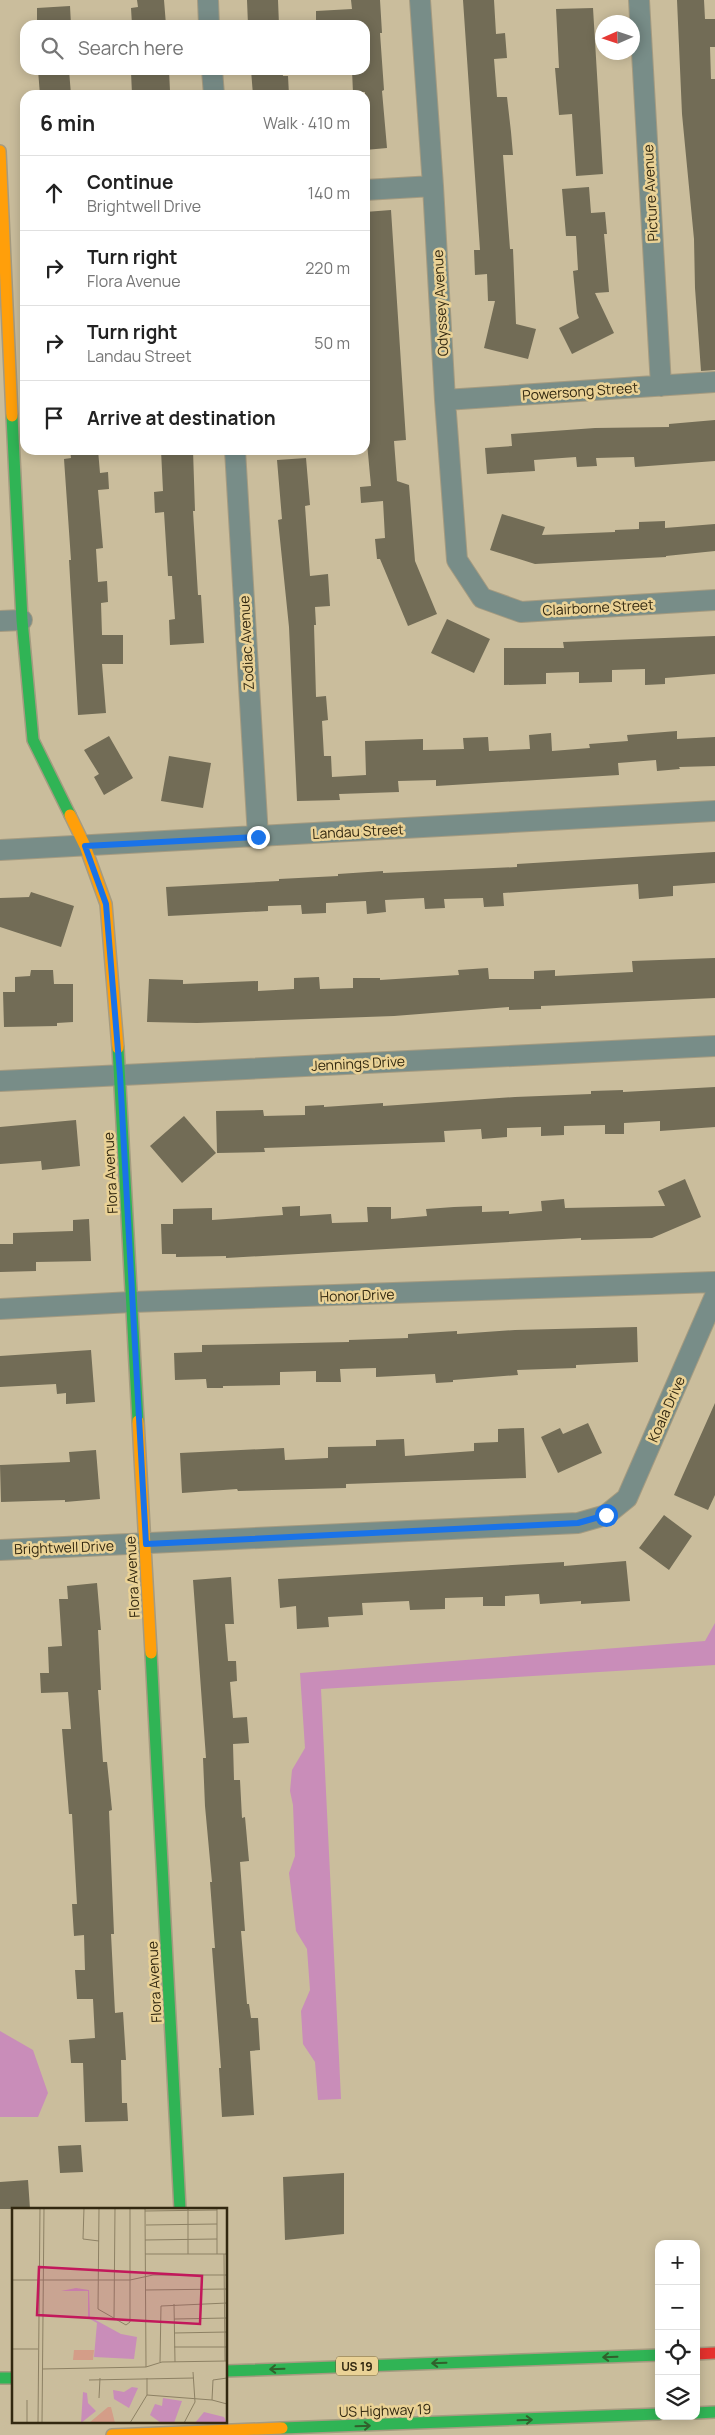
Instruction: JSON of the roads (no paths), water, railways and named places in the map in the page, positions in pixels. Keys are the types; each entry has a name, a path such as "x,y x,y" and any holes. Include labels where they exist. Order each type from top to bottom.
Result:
{"main road":[{"name":"Flora Avenue","path":"0,151 5,382 22,620 33,740 85,846 106,904 120,1075 180,2208"},
{"path":"700,2354 715,2353"},
{"name":"US 19","path":"228,2370 655,2355"},
{"path":"700,2413 715,2412"},
{"name":"US Highway 19","path":"112,2435 191,2430 655,2414"}],"street":[{"path":"208,0 209,20"},
{"name":"Odyssey Avenue","path":"420,0 434,186 445,400 457,560 482,598"},
{"name":"Picture Avenue","path":"640,0 661,386"},
{"path":"212,75 214,90"},
{"path":"370,190 434,186"},
{"name":"Powersong Street","path":"445,400 715,382"},
{"name":"Zodiac Avenue","path":"235,455 258,837"},
{"name":"Clairborne Street","path":"482,598 520,612 715,600"},
{"path":"0,621 22,620"},
{"name":"Landau Street","path":"0,850 715,811"},
{"name":"Jennings Drive","path":"0,1081 715,1046"},
{"name":"Honor Drive","path":"0,1309 132,1302 715,1282"},
{"name":"Koala Drive","path":"606,1515 627,1498 715,1296"},
{"name":"Brightwell Drive","path":"0,1550 578,1523 606,1515"}]}
